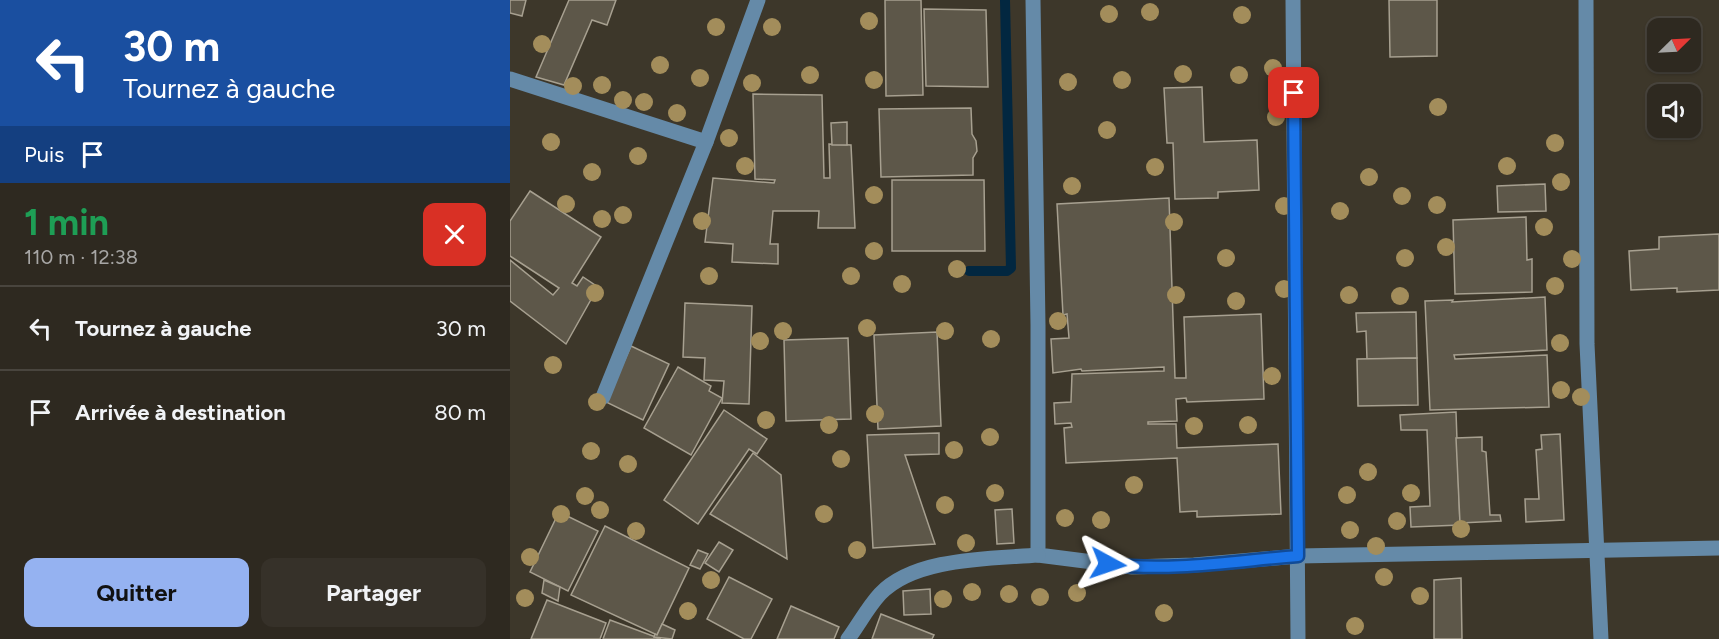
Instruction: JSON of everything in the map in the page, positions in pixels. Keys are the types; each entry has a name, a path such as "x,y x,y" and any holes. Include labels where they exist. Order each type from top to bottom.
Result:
{"street":[{"path":"603,397 706,142 758,0"},
{"path":"1033,0 1038,325 1038,555"},
{"path":"1293,0 1299,639"},
{"path":"1587,0 1587,344 1601,639"},
{"path":"510,79 706,142"},
{"path":"848,639 881,593 909,574 944,563 1038,555 1132,567 1194,565 1298,556 1719,548"}],"building":[{"path":"510,0 526,0 522,16 510,13"},
{"path":"569,0 616,0 607,25 592,20 564,85 536,77"},
{"path":"885,0 921,0 923,95 886,96"},
{"path":"1389,0 1437,0 1437,56 1390,57"},
{"path":"924,9 986,10 988,87 926,86"},
{"path":"1202,87 1204,142 1257,140 1259,190 1218,192 1218,198 1175,199 1173,143 1167,143 1164,88"},
{"path":"753,94 822,95 824,178 830,178 829,144 851,145 855,228 818,228 819,211 773,211 770,244 778,244 778,264 732,262 733,244 705,242 713,178 774,183 775,180 755,179"},
{"path":"971,108 972,134 976,141 977,151 973,158 973,175 881,177 879,109"},
{"path":"847,122 847,145 832,145 831,123"},
{"path":"892,180 984,180 985,251 892,251"},
{"path":"1545,184 1546,211 1498,212 1497,186"},
{"path":"530,191 601,237 572,283 577,286 583,277 598,287 566,344 510,301 510,260 553,295 559,288 510,256 510,221"},
{"path":"1169,198 1175,378 1186,378 1184,317 1261,314 1264,399 1187,402 1186,398 1176,399 1177,421 1148,422 1148,424 1176,424 1177,448 1278,444 1281,514 1197,517 1197,511 1180,512 1177,458 1066,463 1064,428 1072,427 1071,423 1055,424 1054,403 1071,402 1072,374 1164,371 1164,367 1082,371 1081,369 1053,373 1051,339 1069,338 1067,314 1063,315 1057,204"},
{"path":"1526,217 1527,260 1532,259 1532,292 1455,294 1453,220"},
{"path":"1719,234 1719,290 1677,292 1677,288 1631,290 1629,251 1659,249 1659,237"},
{"path":"1545,297 1547,350 1454,355 1455,359 1547,355 1549,407 1430,410 1425,301 1453,300 1452,302"},
{"path":"685,303 752,306 749,404 722,403 724,381 704,380 705,358 683,357"},
{"path":"1416,312 1417,358 1367,359 1366,331 1357,332 1356,313"},
{"path":"937,332 941,426 878,429 874,335"},
{"path":"848,338 851,419 786,421 784,340"},
{"path":"631,346 669,364 643,420 606,402"},
{"path":"1417,358 1418,405 1358,406 1357,359"},
{"path":"678,367 711,386 709,391 722,398 691,455 644,428"},
{"path":"724,410 767,439 757,454 749,449 698,524 664,500"},
{"path":"1456,412 1460,525 1411,527 1410,507 1430,506 1427,430 1401,430 1400,415"},
{"path":"939,433 939,454 905,455 935,544 873,548 867,435"},
{"path":"1560,434 1564,520 1526,522 1525,499 1539,499 1536,450 1542,449 1541,435"},
{"path":"1482,437 1482,451 1486,452 1490,515 1500,515 1501,521 1460,523 1456,438"},
{"path":"753,453 781,475 787,559 710,514"},
{"path":"1012,509 1014,543 997,544 995,510"},
{"path":"559,512 598,531 568,591 530,572"},
{"path":"605,526 689,568 657,635 571,595"},
{"path":"719,542 733,550 719,572 705,563"},
{"path":"698,550 708,554 700,569 690,565"},
{"path":"729,577 772,599 751,639 744,639 707,619"},
{"path":"1461,578 1462,639 1434,639 1434,580"},
{"path":"544,580 560,587 558,601 542,593"},
{"path":"930,589 931,614 904,615 903,591"},
{"path":"547,600 606,623 600,639 531,639"},
{"path":"791,606 839,627 834,639 777,639"},
{"path":"881,614 934,635 932,639 872,639"},
{"path":"610,620 661,639 603,639"},
{"path":"662,624 675,630 672,639 654,637"}],"waterway":[{"path":"969,271 1007,271 1011,268 1005,0"}],"route":[{"path":"1108,564 1132,567 1194,565 1298,556 1294,93"}]}
